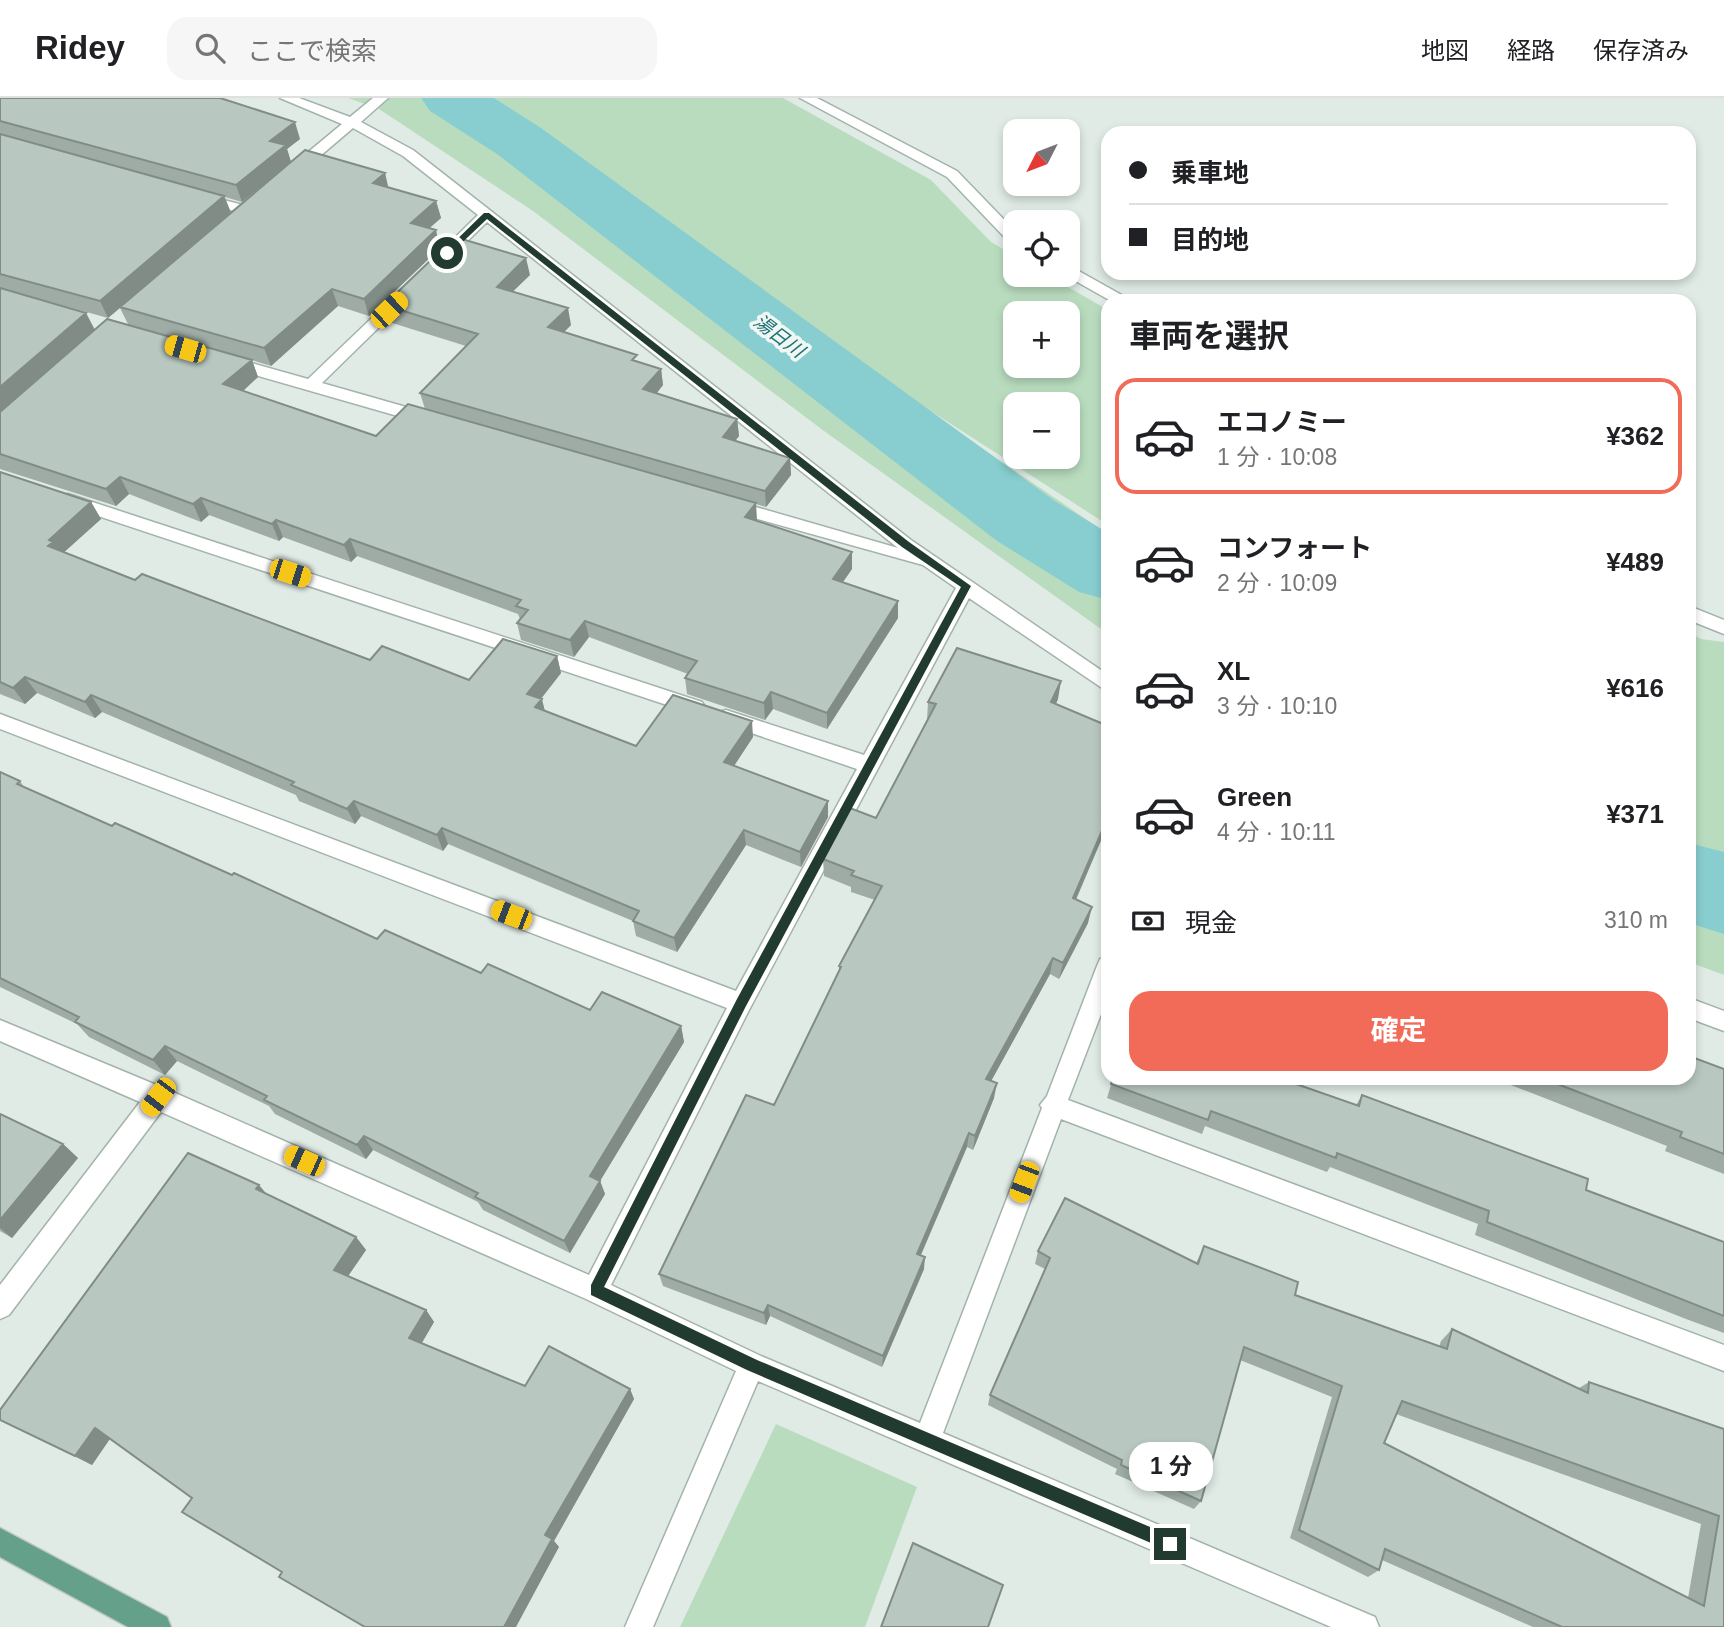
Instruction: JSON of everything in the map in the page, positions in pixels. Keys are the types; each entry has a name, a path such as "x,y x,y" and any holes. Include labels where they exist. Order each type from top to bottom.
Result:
{"main road":[{"path":"1,1545 157,1627"}],"street":[{"path":"287,98 353,123 408,153 863,511 1101,680"},
{"path":"278,184 381,98"},
{"path":"807,98 952,174 1003,227"},
{"path":"181,192 246,210"},
{"path":"311,386 486,215"},
{"path":"1080,277 1110,294"},
{"path":"210,357 444,424"},
{"path":"53,495 870,765"},
{"path":"710,500 936,565"},
{"path":"595,1290 741,1003 966,586"},
{"path":"1696,616 1724,628"},
{"path":"0,721 741,1003"},
{"path":"927,1440 1052,1105 1101,983"},
{"path":"1696,1011 1724,1021"},
{"path":"0,1030 595,1290 752,1365 1365,1627"},
{"path":"0,1306 158,1097"},
{"path":"1052,1105 1724,1358"},
{"path":"639,1627 752,1365"}],"green space":[{"path":"348,98 472,98 526,130 476,98 783,98 931,180 991,242 1003,249 1003,287 1068,287 1101,306 1101,520 1021,469 1080,469 1080,392 1003,392 1003,457 864,368 1003,463 1003,469 1012,469 1101,529 1101,629 824,431 533,211 379,109"},
{"path":"1696,636 1724,642 1724,975 1696,965"},
{"path":"776,1424 917,1487 865,1627 680,1627"}],"building":[{"path":"0,98 220,98 295,122 270,141 286,145 236,185 0,121"},
{"path":"0,134 224,196 100,301 0,274"},
{"path":"305,150 385,173 373,183 436,201 411,223 436,230 364,299 332,289 264,348 120,307"},
{"path":"455,237 526,258 497,287 568,308 548,327 637,355 632,360 661,369 643,389 737,419 723,437 790,458 765,491 420,393 478,334 384,305"},
{"path":"0,288 86,313 0,387"},
{"path":"107,319 252,360 223,384 376,436 408,404 756,503 745,517 852,552 833,579 898,601 827,713 771,692 764,703 685,678 697,661 585,621 570,640 517,623 528,610 516,606 521,600 350,539 344,545 276,520 272,524 201,498 193,504 120,477 106,489 0,454 0,412"},
{"path":"0,472 91,502 49,540 53,542 48,546 135,580 142,574 370,660 382,646 469,680 503,639 557,656 527,694 542,699 535,707 636,746 673,695 752,721 724,762 828,801 800,852 744,830 674,938 633,921 639,911 442,828 437,835 354,801 347,809 291,785 294,782 91,695 85,702 25,677 13,688 0,682"},
{"path":"957,648 1061,681 1051,702 1101,723 1101,833 1073,898 1092,907 1063,963 1053,958 986,1079 997,1083 975,1136 969,1133 917,1254 925,1257 883,1356 768,1305 764,1313 659,1274 746,1095 774,1105 841,967 839,966 882,886 851,875 854,871 823,859 850,808 876,818 936,704 928,702"},
{"path":"0,772 20,781 17,784 112,826 115,823 232,875 234,873 377,939 385,930 481,973 488,964 590,1010 602,992 681,1026 590,1176 600,1181 564,1241 475,1197 478,1193 364,1136 357,1145 264,1100 267,1096 165,1046 153,1060 75,1022 79,1017 0,978"},
{"path":"1696,1059 1724,1069 1724,1154 1680,1137 1682,1132 1560,1085 1696,1085"},
{"path":"1114,1085 1299,1085 1359,1106 1362,1095 1588,1179 1586,1190 1724,1242 1724,1316 1487,1222 1489,1211 1337,1153 1336,1158 1211,1111 1208,1120"},
{"path":"0,1114 63,1144 0,1220"},
{"path":"188,1153 259,1185 256,1189 356,1237 334,1270 426,1310 409,1338 525,1386 549,1346 630,1389 545,1535 552,1539 504,1627 365,1627 279,1577 282,1572 182,1512 192,1498 95,1428 75,1456 0,1420 0,1410"},
{"path":"1065,1198 1198,1264 1204,1246 1298,1282 1295,1295 1447,1349 1452,1329 1588,1393 1589,1382 1724,1429 1724,1627 1562,1627 1385,1549 1379,1570 1299,1530 1342,1386 1244,1347 1201,1501 1121,1465 1122,1460 990,1395 1050,1258 1038,1251","holes":["1402,1401 1719,1516 1704,1606 1384,1443"]},
{"path":"913,1543 1003,1585 988,1627 881,1627"}],"waterway":[{"name":"湯日川","path":"452,98 519,141 1026,521 1101,567"},
{"name":"湯日川","path":"1696,885 1724,893"}],"route":[{"path":"447,253 486,215 905,544 966,586 741,1003 595,1290 752,1365 1170,1544"}]}
